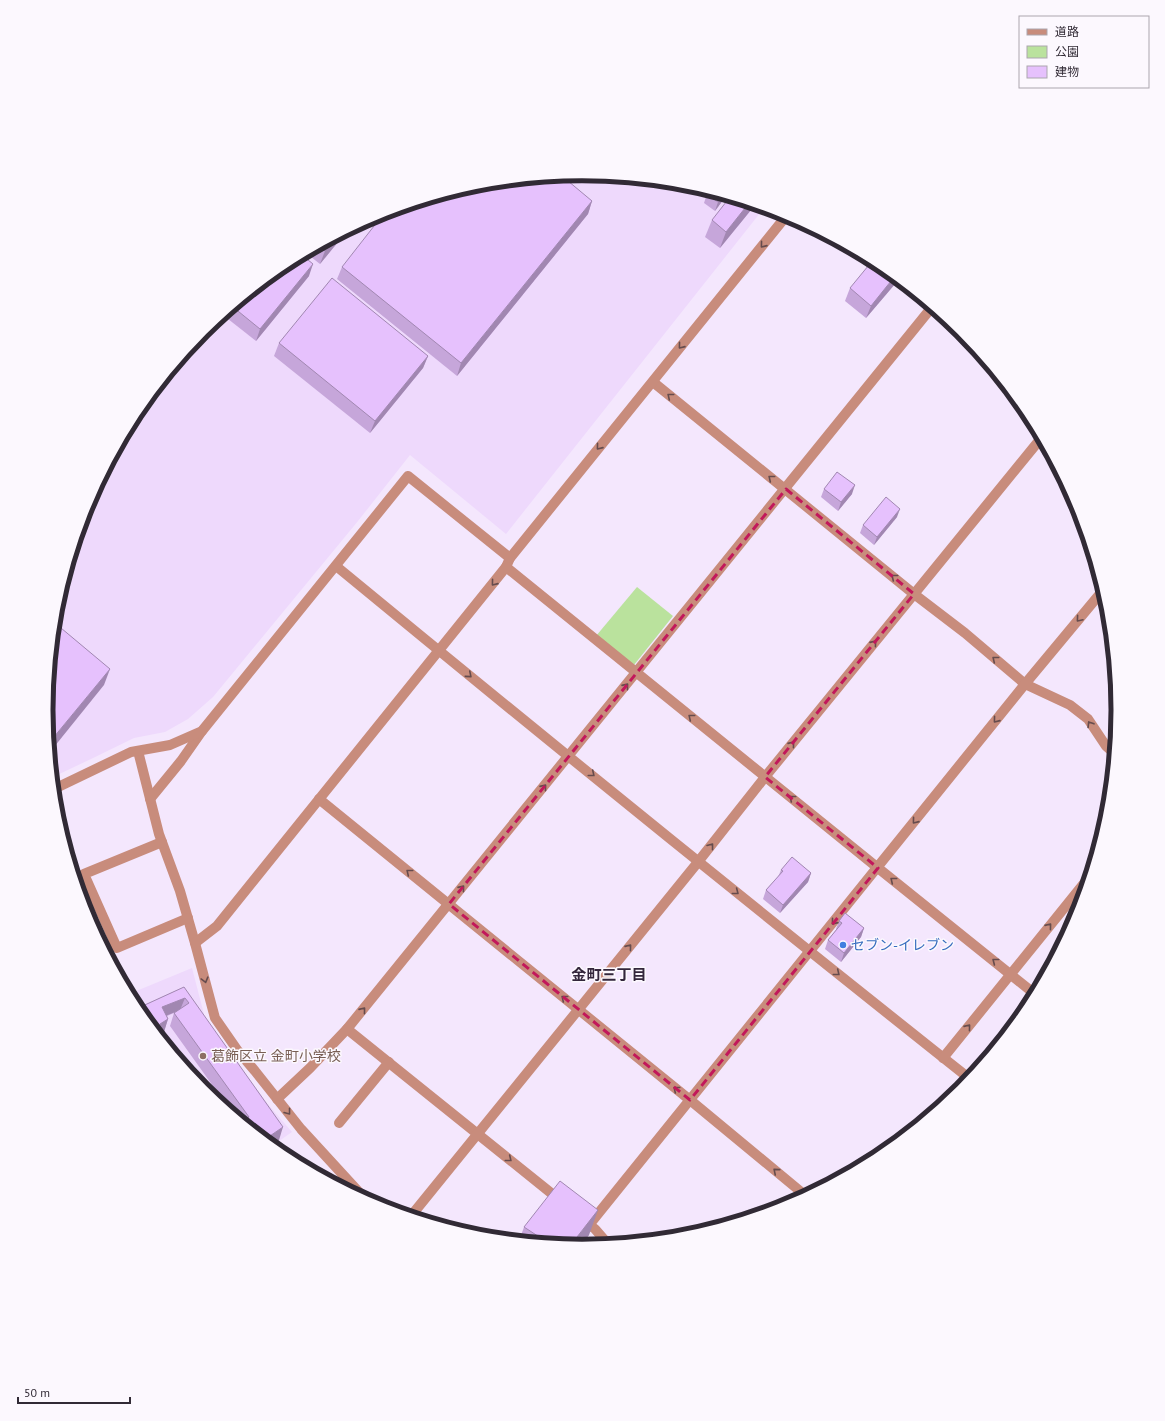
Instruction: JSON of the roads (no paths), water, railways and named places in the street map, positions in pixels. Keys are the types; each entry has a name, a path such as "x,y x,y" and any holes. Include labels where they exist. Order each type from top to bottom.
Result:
{"street":[{"path":"195,943 217,926 439,651 508,562 783,220"},
{"path":"278,1099 347,1029 930,310"},
{"path":"652,382 914,594 965,633 1025,684 1070,705 1088,719 1106,746 1110,750"},
{"path":"414,1213 1038,442"},
{"path":"150,799 181,761 202,731 408,476 637,672 1031,991"},
{"path":"336,566 505,706 569,755 698,862 965,1076"},
{"path":"589,1225 1025,684 1099,595"},
{"path":"59,787 131,752 170,745 202,731"},
{"path":"138,751 162,842 180,891 215,1018 238,1051 301,1129 356,1189"},
{"path":"319,799 801,1192"},
{"path":"162,842 84,874 118,948 188,918"},
{"path":"943,1058 1082,886"},
{"path":"347,1029 595,1229 604,1239"},
{"path":"339,1124 389,1062"}],"place":[{"name":"セブン-イレブン","path":"843,945"},
{"name":"葛飾区立 金町小学校","path":"203,1056"}],"district":[{"name":"金町三丁目","path":"609,974"}]}
